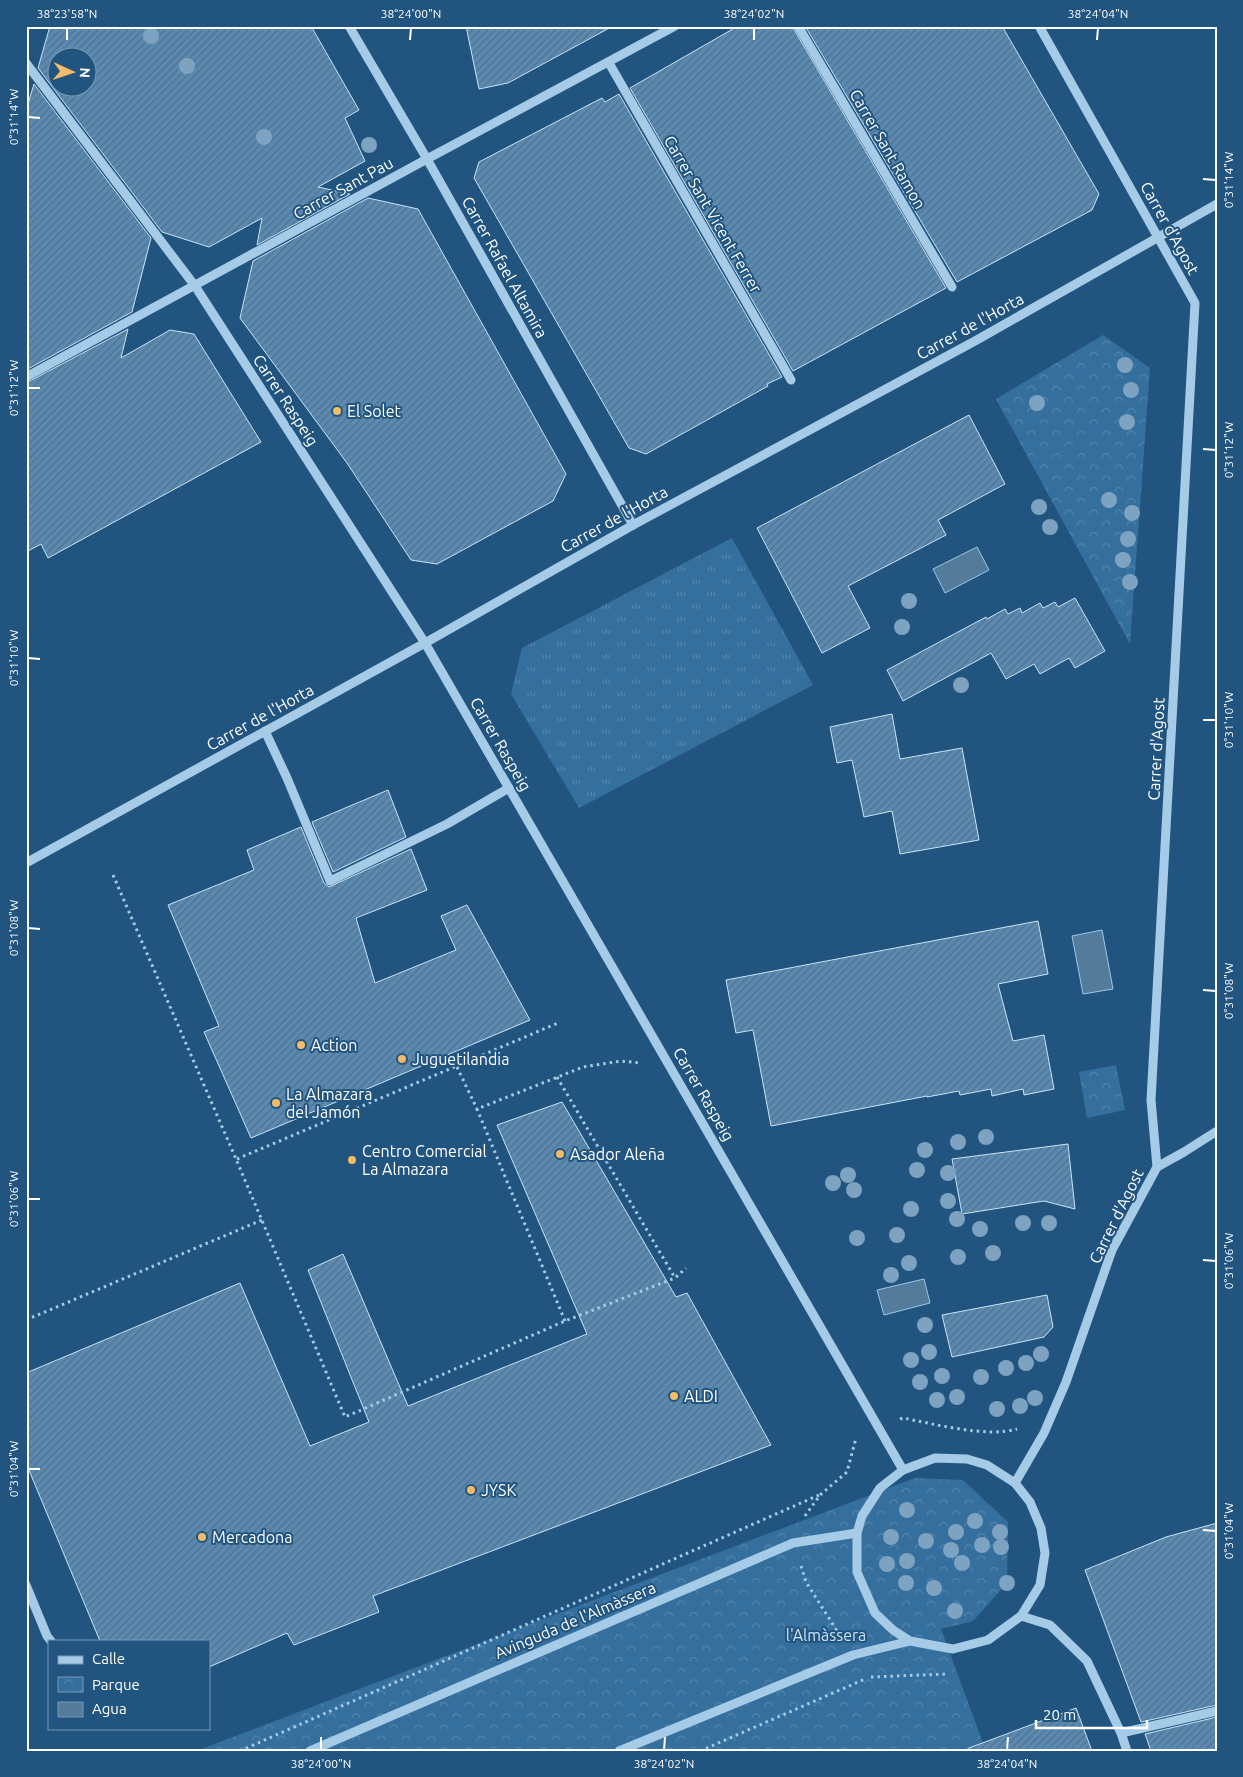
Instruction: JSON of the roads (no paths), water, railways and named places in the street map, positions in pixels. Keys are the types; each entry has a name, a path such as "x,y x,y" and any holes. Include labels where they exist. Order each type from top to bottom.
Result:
{"street":[{"name":"Carrer Rafael Altamira","path":"349,26 427,159 633,524"},
{"name":"Carrer Sant Pau","path":"26,377 675,26"},
{"name":"Carrer Sant Ramon","path":"798,26 952,287"},
{"name":"Carrer d'Agost","path":"1014,1484 1046,1429 1066,1382 1112,1250 1157,1167 1152,1100 1195,304 1039,26"},
{"name":"Carrer Raspeig","path":"26,63 195,286 426,643 903,1470"},
{"name":"Carrer Sant Vicent Ferrer","path":"609,63 791,380"},
{"name":"Carrer de l'Horta","path":"26,862 426,643 633,524 966,346 1217,204"},
{"path":"265,731 330,881 447,824 509,788"},
{"path":"1157,1167 1217,1131"},
{"path":"936,1458 967,1459 987,1466 1014,1484 1030,1502 1041,1528 1045,1553 1040,1584 1021,1616 988,1640 953,1649 910,1640 893,1630 875,1613 856,1572 857,1533 862,1516 880,1488 903,1470 936,1458"},
{"name":"Avinguda de l'Almàssera","path":"310,1751 792,1543 857,1533"},
{"path":"26,1585 50,1640"},
{"path":"1021,1616 1050,1625 1087,1661 1121,1733 1126,1751"},
{"path":"619,1751 853,1655 910,1640"},
{"path":"1121,1733 1217,1711"}],"water":[{"path":"977,547 989,570 945,593 933,569"},
{"path":"1102,930 1113,989 1083,994 1072,936"},
{"path":"924,1279 930,1303 884,1315 877,1290"}],"place":[{"name":"El Solet","path":"337,411"},
{"name":"Action","path":"301,1045"},
{"name":"Juguetilandia","path":"402,1059"},
{"name":"La Almazara del Jamón","path":"276,1103"},
{"name":"Asador Aleña","path":"560,1154"},
{"name":"Centro Comercial La Almazara","path":"352,1160"},
{"name":"ALDI","path":"674,1396"},
{"name":"JYSK","path":"471,1490"},
{"name":"Mercadona","path":"202,1537"}],"park label":[{"name":"l'Almàssera","path":"826,1635"}]}
